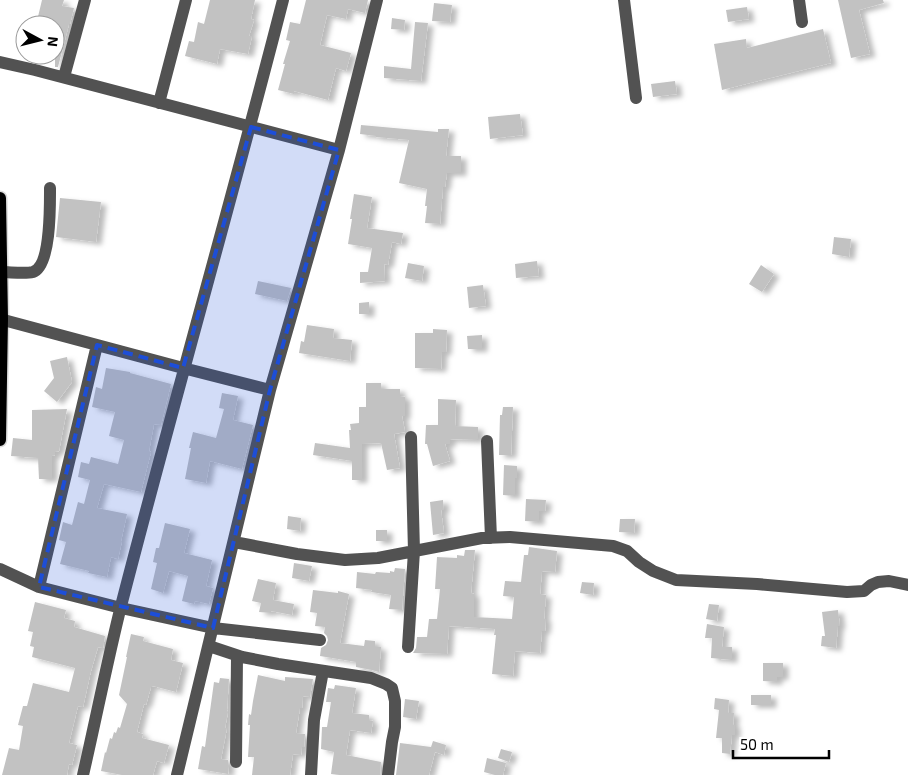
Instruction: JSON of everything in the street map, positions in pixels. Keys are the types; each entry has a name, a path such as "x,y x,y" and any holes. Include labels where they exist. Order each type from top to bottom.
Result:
{"main road":[{"path":"0,198 2,272 0,440"}],"street":[{"path":"64,77 85,0"},
{"path":"159,103 186,0"},
{"path":"83,775 121,608 283,0"},
{"path":"177,775 270,390 339,150 377,0"},
{"path":"624,0 636,98"},
{"path":"799,0 802,22"},
{"path":"0,62 64,77 339,150"},
{"path":"2,272 32,272 40,266 45,253 50,222 50,188"},
{"path":"1,319 270,390"},
{"path":"39,587 97,345"},
{"path":"408,647 414,551 411,437"},
{"path":"487,442 491,538"},
{"path":"234,542 297,554 345,560 378,558 482,538 510,537 613,546 626,551 653,571 676,580 757,584 847,592 864,591 878,582 908,585"},
{"path":"0,569 39,587 121,608 213,628 320,640"},
{"path":"209,646 237,656 371,678 392,688 395,701 395,727 388,775"},
{"path":"236,762 237,656"},
{"path":"311,775 314,720 323,671"}],"highlighted area":[{"path":"251,127 339,150 270,390 213,628 39,587 97,345 183,368"}],"building":[{"path":"42,0 64,0 62,6 74,8 65,40 65,15 38,15"},
{"path":"210,0 255,0 251,19 254,20 249,36 252,36 248,54 220,49 217,64 185,56 189,41 194,42 198,22 204,24"},
{"path":"306,0 368,0 365,13 348,9 346,19 327,15 320,45 351,53 346,71 336,68 328,100 294,91 294,94 278,90 290,41 286,40 290,22 300,24"},
{"path":"838,0 883,0 884,3 859,10 870,54 851,58"},
{"path":"434,3 452,5 450,22 432,21"},
{"path":"747,7 749,19 728,22 726,10"},
{"path":"392,18 405,20 404,30 391,29"},
{"path":"415,22 428,23 421,81 384,78 384,66 411,69"},
{"path":"823,29 831,63 722,90 714,44 746,39 747,48"},
{"path":"675,81 677,94 653,97 651,84"},
{"path":"520,114 523,135 490,139 488,117"},
{"path":"361,125 438,132 438,129 449,129 446,156 461,156 461,173 447,173 445,187 443,187 440,224 425,223 427,189 399,183 409,140 360,134"},
{"path":"354,194 372,197 367,228 403,233 401,244 392,242 388,265 384,264 385,281 360,283 360,272 368,272 372,248 348,244"},
{"path":"60,198 101,202 96,242 56,237"},
{"path":"834,237 851,239 849,257 832,254"},
{"path":"537,261 539,276 516,278 515,264"},
{"path":"408,263 424,266 422,281 405,278"},
{"path":"761,265 774,274 762,292 749,284"},
{"path":"258,281 291,288 287,301 255,294"},
{"path":"483,285 486,306 469,308 467,287"},
{"path":"369,302 369,314 359,314 359,303"},
{"path":"307,325 334,329 333,338 352,340 350,361 299,353 301,341 304,342"},
{"path":"433,329 447,330 446,352 442,352 441,369 415,368 415,333 433,333"},
{"path":"482,335 482,349 468,349 467,336"},
{"path":"67,357 72,382 57,402 44,391 54,378 50,361"},
{"path":"106,368 130,372 171,384 161,425 154,424 149,451 151,452 141,492 104,484 97,508 127,514 118,559 111,557 107,577 60,564 66,542 59,540 63,522 72,525 78,502 84,504 90,480 78,477 81,462 89,464 91,457 118,464 124,440 109,436 115,412 92,407 96,387 102,389"},
{"path":"366,383 381,383 381,389 400,389 400,396 405,397 405,416 402,416 405,432 394,434 400,468 387,470 381,443 362,444 362,480 352,480 352,461 313,455 315,443 350,448 350,424 359,423 359,407 366,407"},
{"path":"222,393 238,396 233,420 253,425 242,469 210,461 206,483 185,479 193,432 216,438 224,409 219,408"},
{"path":"438,399 456,400 455,426 478,427 478,440 450,439 450,444 445,444 450,461 433,466 427,444 425,444 426,425 438,425"},
{"path":"503,407 513,407 511,455 499,455 500,415 502,415"},
{"path":"67,409 59,451 55,452 55,455 52,456 52,479 39,479 38,458 11,456 13,438 32,440 32,410"},
{"path":"504,465 517,466 515,496 503,495"},
{"path":"526,499 546,500 545,511 539,511 539,522 525,521"},
{"path":"443,500 444,510 441,510 444,533 433,535 430,502"},
{"path":"288,516 301,518 300,531 287,529"},
{"path":"620,519 635,519 634,533 619,532"},
{"path":"165,523 190,529 184,553 212,560 206,586 213,588 209,604 195,601 194,604 182,601 188,576 169,571 163,593 151,589 157,563 153,562 156,548 159,548"},
{"path":"376,530 387,530 387,541 376,541"},
{"path":"529,547 557,551 555,572 542,571 540,594 546,595 544,619 546,619 545,631 542,631 540,653 515,651 513,676 492,674 495,629 449,626 447,654 413,653 416,648 417,637 427,637 429,619 437,619 440,589 435,589 437,557 457,558 457,555 464,556 465,550 475,550 471,593 474,594 474,617 512,619 514,597 503,596 505,581 521,582 524,555 528,555"},
{"path":"294,563 312,566 309,581 292,578"},
{"path":"395,568 405,569 402,610 389,609 391,595 356,588 357,572 390,573 390,571 394,572"},
{"path":"258,579 276,583 273,600 294,604 292,615 271,611 271,613 259,612 261,603 252,601"},
{"path":"582,582 594,583 593,595 580,593"},
{"path":"313,590 338,593 338,591 349,594 340,643 364,646 365,640 375,641 375,647 381,647 379,672 356,667 356,662 320,656 321,648 326,645 328,640 324,633 325,627 315,626 317,613 310,612"},
{"path":"35,602 66,610 64,618 75,621 74,627 105,636 103,648 98,647 83,707 78,706 69,743 77,745 72,765 69,764 67,775 2,775 9,748 19,750 23,726 18,725 23,706 27,706 33,683 69,692 75,668 32,657 34,647 30,646 33,632 28,631"},
{"path":"709,604 719,605 717,621 706,619"},
{"path":"838,610 840,626 838,626 836,648 821,646 822,636 825,636 822,612"},
{"path":"707,624 724,627 722,647 732,647 732,660 711,658 712,638 705,638"},
{"path":"131,634 144,637 143,641 173,649 171,660 183,663 176,692 153,686 151,687 146,705 144,704 137,732 143,734 142,738 169,745 164,763 157,761 153,775 122,775 101,771 110,738 112,739 118,727 120,728 127,704 119,695"},
{"path":"763,663 783,663 783,677 777,677 777,682 763,681"},
{"path":"258,675 285,681 285,677 313,679 310,697 303,696 296,733 305,734 304,747 302,747 301,755 293,754 290,775 252,775 254,757 248,757 250,725 248,725"},
{"path":"220,678 229,679 228,712 225,728 227,728 221,759 228,760 228,774 198,769 202,746 205,747 214,682 219,683"},
{"path":"335,685 356,688 352,713 369,715 369,720 373,721 371,733 350,730 346,755 381,762 380,775 331,774 334,752 321,749 322,727 327,727 331,702 326,702 328,688 334,689"},
{"path":"751,695 771,695 771,705 751,705"},
{"path":"715,698 729,700 728,713 734,713 733,725 735,725 735,735 732,735 730,754 722,753 722,738 716,738 719,710 714,709"},
{"path":"405,699 419,701 416,719 403,717"},
{"path":"433,741 446,745 444,755 435,752 429,775 396,775 400,743 431,747"},
{"path":"501,749 512,752 509,762 498,758"},
{"path":"487,758 506,763 503,775 484,772"}]}
